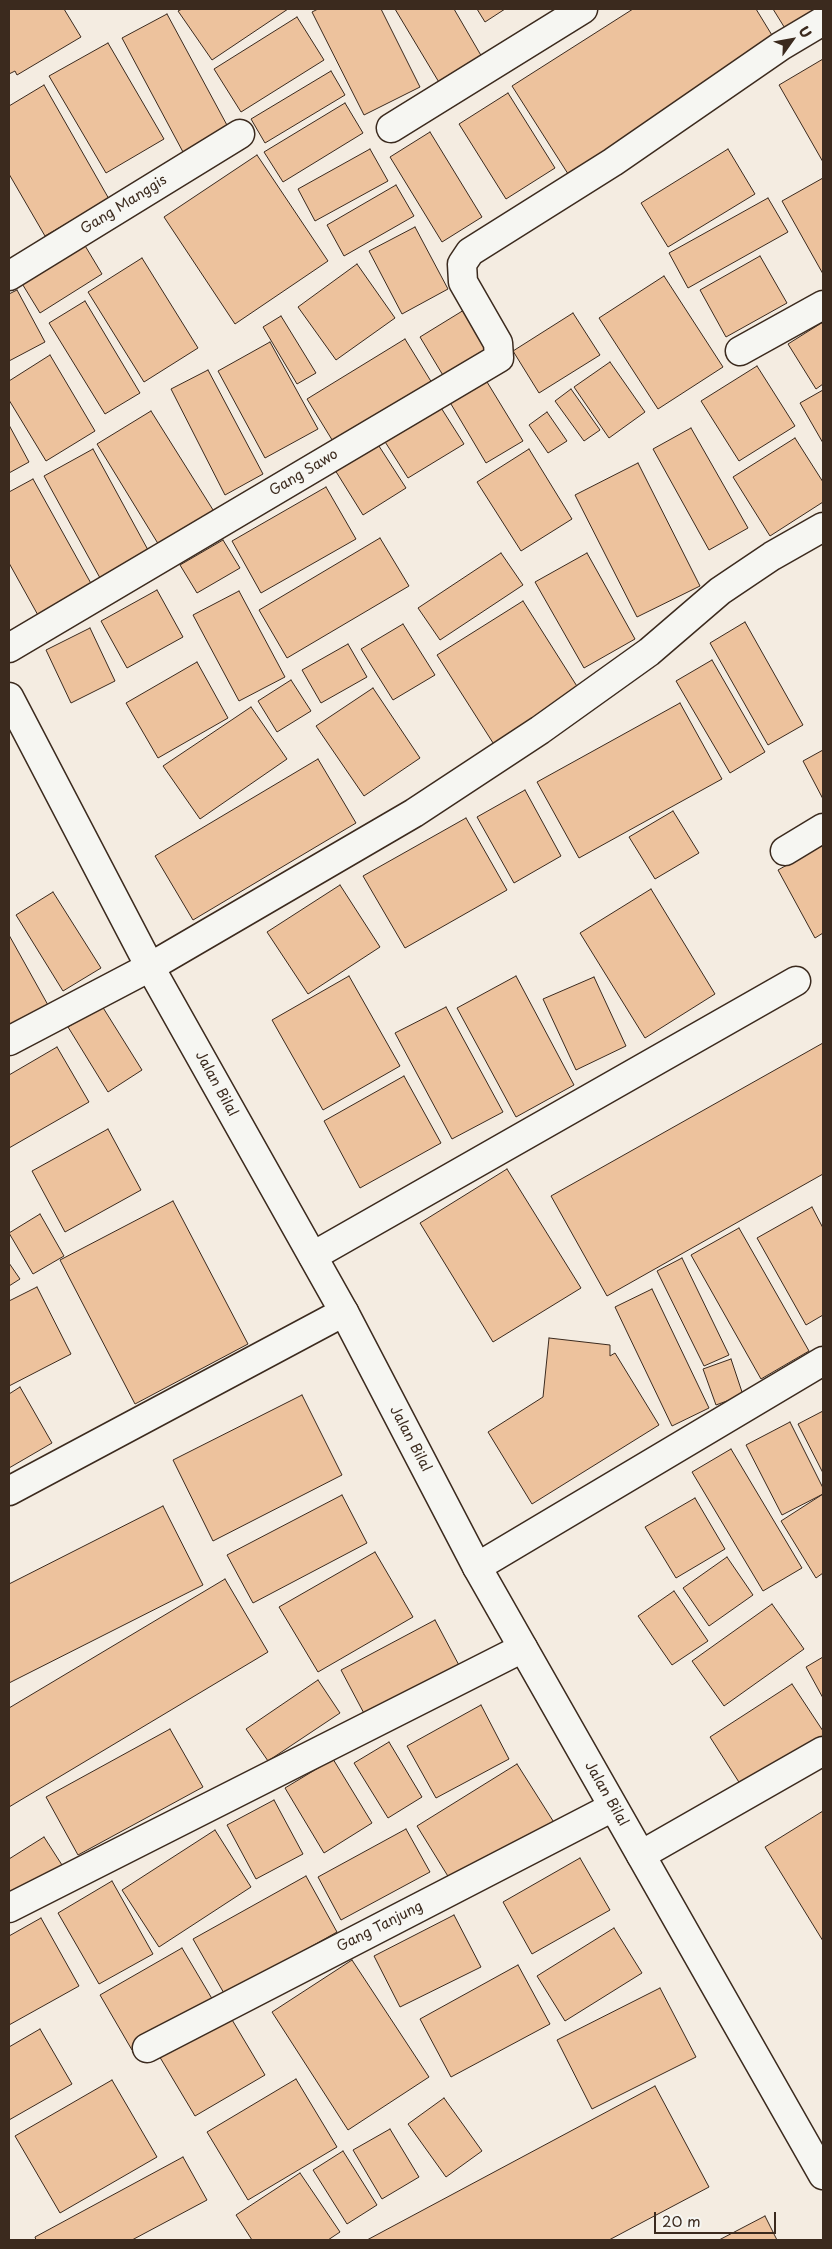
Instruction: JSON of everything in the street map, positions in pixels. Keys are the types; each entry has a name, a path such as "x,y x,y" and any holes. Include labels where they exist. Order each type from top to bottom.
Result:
{"street":[{"path":"391,128 583,9"},
{"name":"Gang Sawo","path":"9,648 499,358 498,343 463,282 462,264 470,252 613,162 782,46 823,21"},
{"name":"Gang Manggis","path":"9,276 240,134"},
{"path":"740,351 823,305"},
{"path":"9,1041 150,967 422,808 540,730 649,652 720,591 772,556 823,527"},
{"name":"Jalan Bilal","path":"9,697 150,967 344,1312 477,1567 823,2175"},
{"path":"785,851 823,828"},
{"path":"313,1256 796,981"},
{"path":"9,1491 344,1312"},
{"path":"477,1567 823,1362"},
{"path":"9,1908 523,1648"},
{"path":"641,1855 823,1751"},
{"name":"Gang Tanjung","path":"147,2048 613,1807"}],"building":[{"path":"9,9 64,9 81,37 17,75 15,71 9,74"},
{"path":"182,9 288,9 212,60 178,11"},
{"path":"318,9 381,9 420,87 364,115 312,12"},
{"path":"395,9 454,9 486,64 443,89"},
{"path":"477,9 505,9 485,22"},
{"path":"633,9 756,9 778,45 570,177 512,86"},
{"path":"773,9 823,9 791,38"},
{"path":"167,14 228,127 183,152 122,38"},
{"path":"297,17 324,60 241,112 214,69"},
{"path":"108,43 164,139 106,173 49,76"},
{"path":"823,59 823,162 779,85"},
{"path":"331,71 345,95 265,143 251,119"},
{"path":"44,85 109,199 45,236 9,174 9,106"},
{"path":"508,93 555,168 506,199 459,124"},
{"path":"345,103 363,133 283,182 264,152"},
{"path":"430,132 482,217 442,242 390,157"},
{"path":"370,149 388,181 315,221 298,189"},
{"path":"728,149 755,194 668,247 641,203"},
{"path":"257,155 328,261 235,324 164,217"},
{"path":"823,178 823,274 782,201"},
{"path":"396,185 414,216 344,256 327,225"},
{"path":"768,198 788,232 688,288 669,253"},
{"path":"415,227 448,289 402,314 369,251"},
{"path":"81,239 102,274 40,313 18,277"},
{"path":"760,256 787,303 726,337 700,290"},
{"path":"142,258 198,348 144,382 88,292"},
{"path":"357,264 395,318 336,360 298,307"},
{"path":"664,276 723,367 658,409 599,318"},
{"path":"17,290 45,342 9,361 9,294"},
{"path":"85,301 140,393 105,414 49,323"},
{"path":"464,310 492,355 447,382 420,337"},
{"path":"573,313 600,355 539,393 513,351"},
{"path":"281,316 316,373 297,384 263,327"},
{"path":"823,322 823,384 816,389 788,344"},
{"path":"405,339 432,383 334,443 307,399"},
{"path":"270,342 318,429 265,458 218,371"},
{"path":"50,355 95,431 46,461 9,400 9,381"},
{"path":"610,362 645,412 609,438 574,387"},
{"path":"757,366 795,426 739,461 701,401"},
{"path":"208,370 263,474 225,495 171,389"},
{"path":"484,377 523,441 486,463 448,399"},
{"path":"571,389 600,430 584,441 555,401"},
{"path":"823,390 823,443 800,403"},
{"path":"438,403 464,444 408,478 382,437"},
{"path":"151,411 220,521 165,555 97,444"},
{"path":"547,412 567,441 548,453 529,425"},
{"path":"9,425 29,462 9,473"},
{"path":"691,428 748,528 709,550 653,449"},
{"path":"795,438 823,482 823,502 770,536 733,477"},
{"path":"377,443 406,488 363,515 335,470"},
{"path":"93,449 154,561 105,587 44,476"},
{"path":"529,449 572,519 521,551 477,482"},
{"path":"638,463 700,586 637,617 575,495"},
{"path":"33,479 93,587 39,617 9,563 9,492"},
{"path":"326,487 356,539 261,593 232,541"},
{"path":"380,538 409,586 287,658 259,610"},
{"path":"223,540 240,568 197,593 180,565"},
{"path":"501,553 523,585 440,640 418,608"},
{"path":"587,553 635,639 584,668 535,582"},
{"path":"157,590 183,637 127,668 101,621"},
{"path":"239,591 285,677 239,701 193,615"},
{"path":"523,601 580,691 495,746 437,655"},
{"path":"745,622 803,725 768,745 710,643"},
{"path":"403,624 435,675 393,700 361,649"},
{"path":"90,628 115,681 71,703 46,650"},
{"path":"348,644 367,677 321,703 302,670"},
{"path":"712,660 765,752 730,773 676,681"},
{"path":"197,662 228,718 158,758 126,703"},
{"path":"291,680 311,711 277,732 258,701"},
{"path":"373,688 420,758 364,796 316,726"},
{"path":"680,703 722,779 579,858 537,782"},
{"path":"251,707 287,759 200,819 163,766"},
{"path":"823,750 823,799 803,761"},
{"path":"318,759 356,823 193,920 155,856"},
{"path":"525,790 561,856 514,883 477,817"},
{"path":"673,811 699,853 655,879 629,837"},
{"path":"466,818 507,890 405,948 363,876"},
{"path":"823,845 823,933 815,938 778,870"},
{"path":"340,885 380,947 308,994 267,932"},
{"path":"651,889 715,994 645,1038 580,933"},
{"path":"53,892 101,968 63,991 16,915"},
{"path":"9,935 53,1014 9,1038"},
{"path":"349,976 400,1066 323,1110 272,1020"},
{"path":"516,976 574,1085 516,1117 457,1008"},
{"path":"594,977 626,1046 576,1070 543,999"},
{"path":"102,1006 142,1070 108,1092 68,1027"},
{"path":"446,1007 503,1112 452,1139 395,1033"},
{"path":"823,1043 823,1174 607,1296 551,1196"},
{"path":"57,1047 89,1102 9,1148 9,1075"},
{"path":"404,1076 441,1143 360,1188 324,1121"},
{"path":"108,1129 141,1190 65,1232 32,1171"},
{"path":"507,1169 581,1288 493,1342 420,1223"},
{"path":"173,1201 248,1344 135,1404 60,1260"},
{"path":"812,1207 823,1228 823,1315 806,1325 757,1238"},
{"path":"40,1214 64,1256 33,1274 9,1233"},
{"path":"739,1228 809,1351 761,1379 691,1255"},
{"path":"682,1258 729,1355 704,1366 657,1271"},
{"path":"9,1263 20,1279 9,1286"},
{"path":"37,1287 71,1354 9,1386 9,1301"},
{"path":"652,1289 709,1408 672,1426 615,1307"},
{"path":"549,1338 610,1345 610,1356 615,1353 659,1425 532,1504 488,1432 543,1397"},
{"path":"731,1359 743,1395 716,1405 703,1369"},
{"path":"20,1387 52,1443 9,1468 9,1394"},
{"path":"302,1395 342,1475 213,1541 173,1460"},
{"path":"823,1411 823,1473 798,1424"},
{"path":"790,1422 823,1488 823,1494 782,1515 746,1445"},
{"path":"731,1449 802,1568 763,1591 692,1472"},
{"path":"823,1494 823,1573 816,1578 781,1521"},
{"path":"342,1495 367,1543 253,1603 227,1555"},
{"path":"695,1498 725,1549 676,1578 645,1527"},
{"path":"163,1506 203,1585 9,1683 9,1584"},
{"path":"375,1552 413,1617 318,1672 279,1607"},
{"path":"727,1557 753,1595 709,1626 683,1588"},
{"path":"225,1579 268,1652 9,1807 9,1708"},
{"path":"674,1591 708,1641 672,1665 638,1616"},
{"path":"772,1604 804,1649 724,1706 692,1661"},
{"path":"435,1620 461,1669 367,1719 341,1670"},
{"path":"823,1657 823,1698 806,1667"},
{"path":"318,1680 340,1713 268,1761 246,1729"},
{"path":"792,1684 823,1731 823,1738 744,1790 710,1737"},
{"path":"481,1705 509,1759 436,1798 407,1746"},
{"path":"170,1729 203,1787 78,1855 46,1797"},
{"path":"389,1742 422,1797 388,1818 354,1763"},
{"path":"333,1759 372,1823 324,1853 285,1788"},
{"path":"517,1764 555,1824 454,1886 417,1826"},
{"path":"274,1800 303,1854 256,1879 227,1825"},
{"path":"823,1811 823,1941 765,1847"},
{"path":"406,1829 430,1872 341,1920 318,1877"},
{"path":"215,1830 251,1887 159,1947 122,1890"},
{"path":"44,1837 62,1865 9,1897 9,1859"},
{"path":"580,1858 610,1910 532,1954 503,1902"},
{"path":"306,1876 337,1932 225,1995 193,1939"},
{"path":"112,1881 153,1954 99,1984 58,1913"},
{"path":"454,1915 481,1967 400,2007 374,1956"},
{"path":"41,1918 79,1986 9,2025 9,1936"},
{"path":"614,1928 642,1973 565,2021 537,1976"},
{"path":"182,1948 214,2002 132,2050 100,1995"},
{"path":"352,1960 429,2077 348,2130 272,2012"},
{"path":"518,1965 550,2024 451,2077 420,2019"},
{"path":"660,1988 696,2057 592,2109 557,2040"},
{"path":"225,2008 265,2075 195,2116 155,2049"},
{"path":"40,2029 72,2084 9,2120 9,2047"},
{"path":"296,2079 337,2147 248,2200 207,2132"},
{"path":"112,2080 157,2157 60,2213 15,2136"},
{"path":"655,2086 709,2187 609,2240 367,2240"},
{"path":"444,2098 482,2151 446,2177 408,2124"},
{"path":"390,2129 419,2177 382,2199 353,2150"},
{"path":"343,2151 377,2205 347,2224 313,2170"},
{"path":"183,2157 207,2200 132,2240 36,2240 35,2237"},
{"path":"300,2173 340,2232 328,2240 252,2240 236,2215"},
{"path":"765,2216 777,2240 719,2240"}]}
